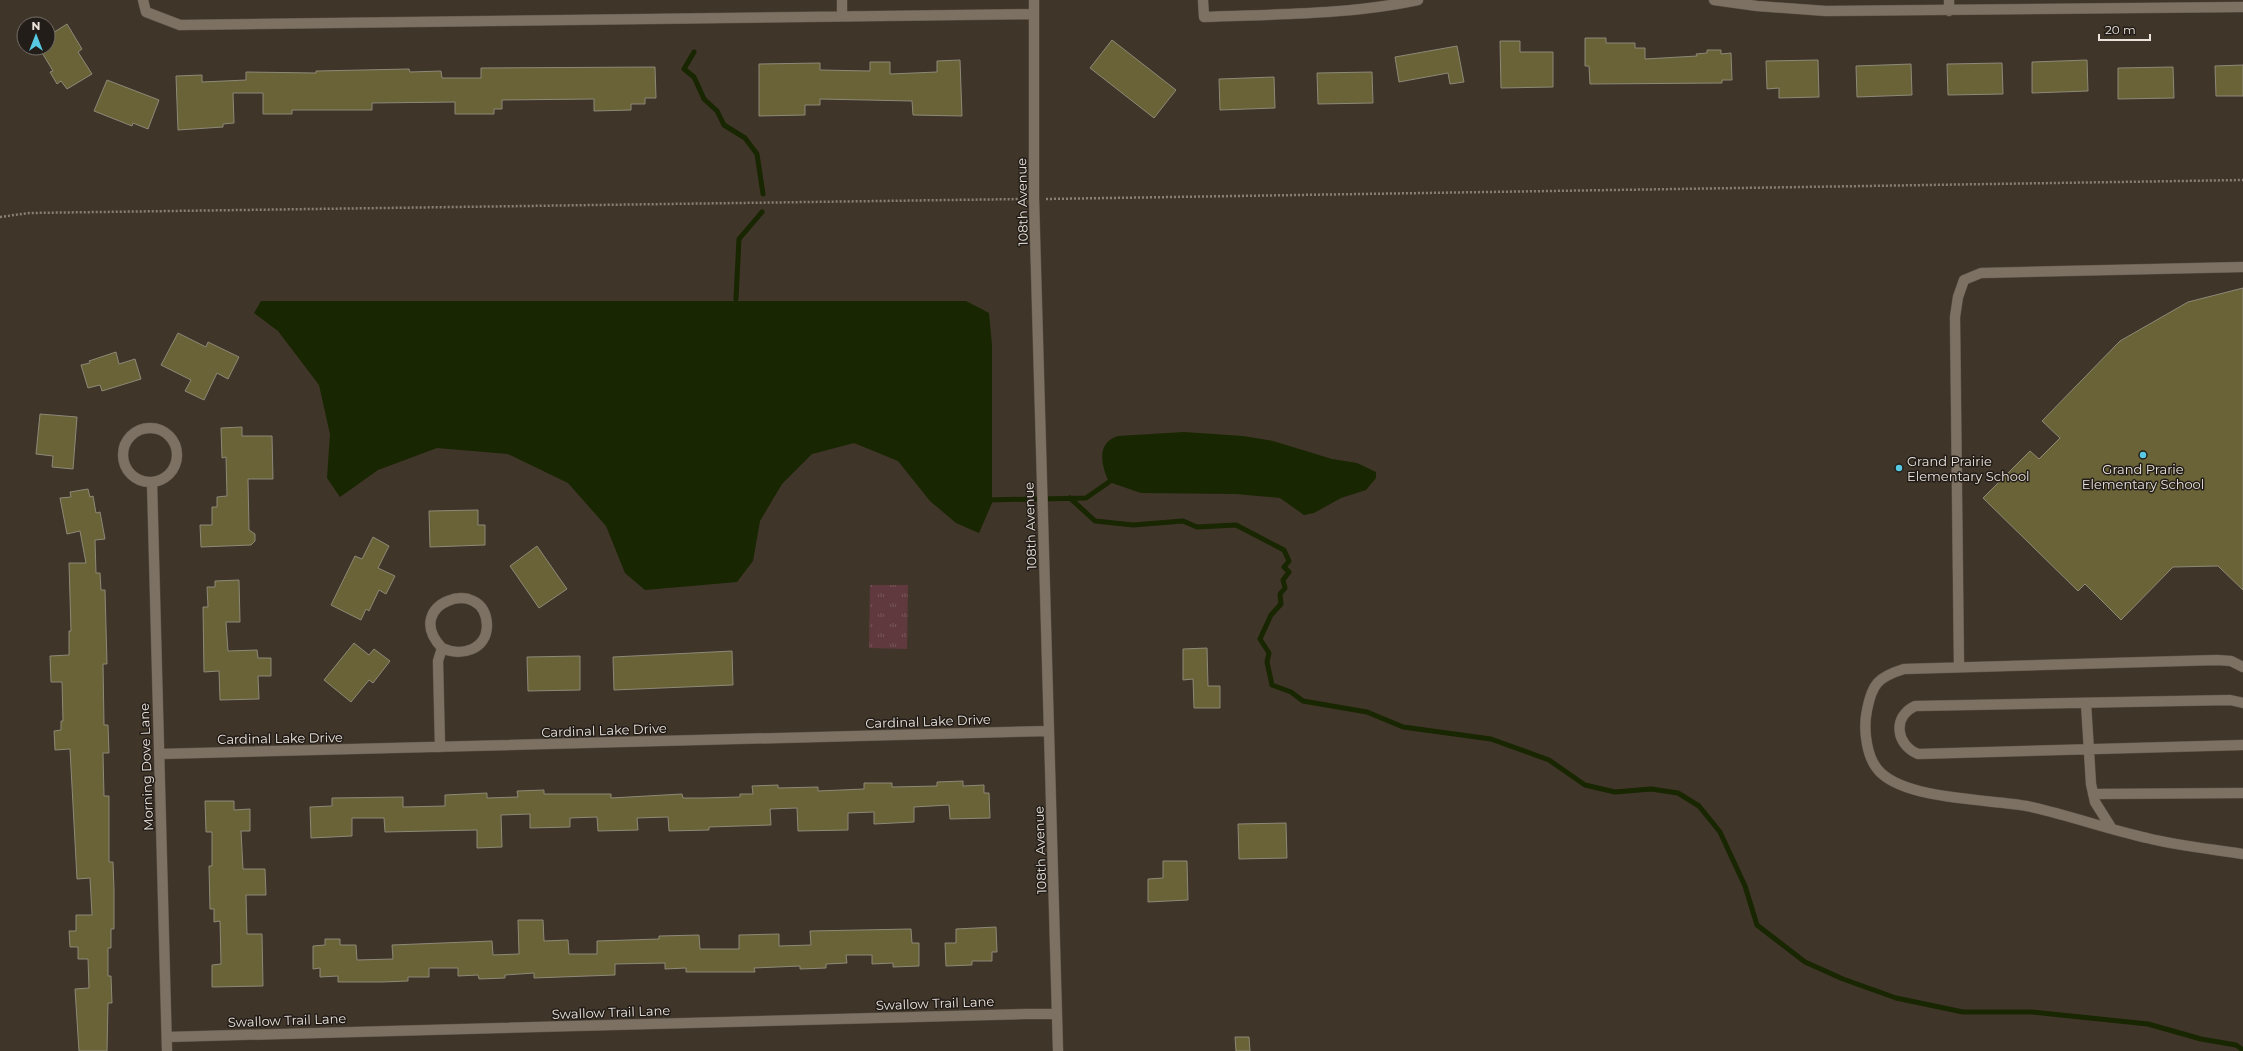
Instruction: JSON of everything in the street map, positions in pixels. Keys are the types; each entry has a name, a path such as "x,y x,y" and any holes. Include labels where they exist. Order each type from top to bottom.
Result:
{"street":[{"path":"143,0 146,12 180,25 1034,14"},
{"path":"842,0 842,16"},
{"name":"108th Avenue","path":"1034,0 1034,199 1058,1051"},
{"path":"1203,0 1204,17 1346,11 1390,6 1418,0"},
{"path":"1714,0 1776,8 1826,11 2243,7"},
{"path":"1949,0 1949,11"},
{"path":"1959,667 1955,317 1958,297 1964,280 1981,273 2243,267"},
{"path":"144,428 154,428 166,433 175,444 178,453 173,470 167,476 152,482 135,478 125,464 123,456 129,438 144,428"},
{"name":"Morning Dove Lane","path":"152,482 167,1051"},
{"path":"440,748 438,661 442,648 432,632 433,614 445,601 453,598 471,600 483,612 486,620 484,638 470,651 461,653 442,648"},
{"path":"2243,667 2231,661 2217,660 1904,669 1887,674 1876,683 1870,696 1866,715 1868,749 1874,763 1881,773 1910,788 1955,797 2027,806 2149,839 2243,854"},
{"path":"2243,703 2230,700 1915,706 1906,710 1901,718 1899,731 1902,741 1908,750 1918,754 2243,745"},
{"path":"2086,703 2088,749 2093,794 2099,808 2112,829"},
{"name":"Cardinal Lake Drive","path":"159,754 440,748 1049,731"},
{"path":"2093,794 2243,793"},
{"name":"Swallow Trail Lane","path":"167,1037 1057,1014"}],"path":[{"path":"0,217 29,213 2243,180"}],"green space":[{"path":"870,585 908,585 907,649 869,648"}],"shaded area":[{"path":"261,301 966,301 989,313 992,345 992,503 979,533 956,523 930,501 898,461 854,443 812,454 782,484 760,521 753,561 737,582 645,590 625,573 606,526 568,483 508,454 437,448 378,470 340,497 327,478 330,434 319,385 278,331 254,313"},
{"path":"1184,432 1243,436 1273,441 1332,459 1357,463 1376,472 1376,478 1366,490 1341,498 1314,513 1304,515 1280,498 1236,494 1141,493 1109,482 1104,469 1102,455 1103,449 1111,439 1118,436"}],"building":[{"path":"67,24 82,49 78,52 92,74 67,89 61,81 57,84 50,72 53,71 44,56 56,56 56,31"},
{"path":"1585,38 1606,38 1606,43 1635,43 1635,48 1645,48 1645,59 1697,56 1696,54 1707,53 1707,50 1721,50 1721,54 1731,53 1732,80 1722,80 1722,83 1590,84 1589,66 1585,66"},
{"path":"1112,40 1176,90 1154,118 1090,68"},
{"path":"1500,41 1520,41 1520,52 1553,52 1553,87 1501,88"},
{"path":"1457,46 1464,82 1450,84 1448,73 1399,82 1395,57"},
{"path":"960,60 962,116 913,115 912,101 820,99 820,105 805,105 805,115 759,116 759,64 820,63 820,70 870,71 870,62 890,62 890,74 937,72 937,61"},
{"path":"1818,60 1819,97 1779,98 1779,88 1767,89 1766,61"},
{"path":"2087,60 2088,91 2032,93 2032,62"},
{"path":"2002,63 2003,94 1948,95 1947,64"},
{"path":"1911,64 1912,95 1857,97 1856,66"},
{"path":"2243,65 2243,96 2216,96 2215,66"},
{"path":"655,67 656,98 645,98 645,104 631,104 631,110 594,111 594,99 502,100 502,109 494,109 494,114 455,114 455,102 372,103 372,110 292,110 292,114 263,114 263,93 233,93 234,123 223,124 223,127 178,130 176,76 202,75 202,82 246,80 246,72 316,73 316,71 409,69 410,72 441,71 442,78 481,78 481,68"},
{"path":"2173,67 2174,98 2118,99 2118,68"},
{"path":"1372,72 1373,103 1318,104 1317,73"},
{"path":"1274,77 1275,108 1220,110 1219,79"},
{"path":"107,80 159,100 148,129 133,123 132,126 94,111"},
{"name":"Grand Prarie Elementary School","path":"2243,288 2243,590 2218,566 2173,567 2121,620 2085,584 2078,591 1983,498 2030,451 2039,459 2060,438 2042,421 2120,341 2188,302"},
{"path":"178,333 206,347 208,342 239,357 228,379 217,373 204,400 185,391 191,380 161,365"},
{"path":"116,352 119,364 135,359 141,379 102,391 100,385 88,388 81,365 90,363 89,361"},
{"path":"40,414 77,417 73,469 52,467 53,456 36,454"},
{"path":"242,427 242,436 272,436 273,479 248,479 249,530 255,534 255,541 251,545 201,547 200,525 212,525 212,507 217,507 217,497 227,496 226,457 222,458 221,428"},
{"path":"88,489 90,497 93,496 96,513 100,512 105,539 95,540 96,573 100,573 101,590 105,590 107,664 103,664 104,725 108,725 109,753 103,753 104,796 109,796 109,862 113,862 114,889 114,929 111,929 111,948 108,948 108,976 111,976 112,1003 108,1003 107,1051 79,1051 75,989 89,988 88,959 78,959 78,947 70,947 69,931 76,931 76,915 92,915 90,878 77,879 70,749 55,750 54,731 61,730 61,721 63,721 62,682 51,682 50,656 69,655 69,631 71,631 69,563 86,563 80,531 67,534 60,498 71,497 70,492"},
{"path":"478,510 478,525 485,525 485,545 430,547 429,511"},
{"path":"373,537 389,546 378,568 395,576 386,594 379,590 369,611 366,609 361,620 331,605 355,556 362,559"},
{"path":"537,546 567,589 539,608 510,566"},
{"path":"239,580 240,622 226,622 228,651 257,650 258,658 271,658 271,676 258,676 259,699 220,700 219,671 204,672 203,607 208,607 207,587 215,587 215,581"},
{"path":"354,643 369,655 374,649 390,661 373,683 369,680 351,702 324,680"},
{"path":"1207,648 1208,686 1220,686 1220,708 1194,708 1193,679 1183,680 1183,649"},
{"path":"732,651 733,685 614,690 613,657"},
{"path":"580,656 580,690 528,691 527,657"},
{"path":"963,781 963,786 984,785 984,793 989,793 990,818 950,819 949,805 914,807 914,822 874,824 874,812 848,813 848,830 798,831 797,808 770,809 771,825 709,827 709,830 669,831 668,817 637,818 638,830 598,831 597,817 570,818 570,827 530,828 530,814 501,815 502,847 477,848 477,830 385,832 384,818 352,818 352,836 311,838 310,807 332,806 332,798 403,797 403,807 445,806 445,795 487,793 487,798 518,797 517,791 544,790 544,794 611,794 611,798 682,794 683,798 703,798 740,797 740,794 753,794 752,786 778,785 778,788 818,787 818,791 864,789 864,783 892,783 892,787 937,786 937,782"},
{"path":"205,801 234,801 234,810 250,809 250,831 241,831 243,869 265,869 266,895 246,895 247,934 262,934 263,986 212,987 212,965 221,964 220,921 214,922 214,909 210,909 209,866 212,866 212,832 206,832"},
{"path":"1286,823 1287,858 1239,859 1238,824"},
{"path":"1163,861 1187,861 1188,900 1148,902 1148,879 1163,878"},
{"path":"518,920 543,920 544,941 568,940 569,954 597,954 597,941 659,939 659,936 699,935 700,949 739,949 739,935 779,934 779,946 811,945 810,931 911,929 912,943 919,943 919,966 893,967 893,963 872,964 872,955 846,955 847,963 826,964 826,968 800,969 800,966 754,968 755,972 686,972 686,968 665,969 665,963 615,964 615,975 534,978 534,973 505,975 505,978 479,979 478,975 458,976 458,968 429,968 429,977 408,977 408,981 382,982 338,982 338,976 320,977 320,968 313,969 313,946 325,945 325,939 340,939 340,945 356,945 357,960 393,959 392,945 492,941 493,955 519,954"},
{"path":"996,927 997,952 992,952 992,961 972,961 972,965 946,966 945,943 956,943 956,929"},
{"path":"1235,1037 1249,1037 1250,1051 1236,1051"}],"waterway":[{"path":"694,52 684,69 694,77 704,99 717,111 724,125 745,138 757,154 763,194"},
{"path":"736,299 739,239 762,212"},
{"path":"987,500 1086,498 1109,482"},
{"path":"1070,498 1095,521 1133,525 1183,521 1197,527 1236,525 1284,550 1289,561 1284,567 1289,572 1283,580 1285,588 1280,594 1281,604 1271,615 1260,639 1269,653 1267,662 1272,685 1291,692 1303,701 1367,712 1403,727 1491,739 1549,760 1585,785 1615,792 1651,789 1678,793 1699,806 1720,832 1745,886 1757,925 1805,962 1843,979 1896,998 1963,1012 2032,1012 2148,1024 2201,1039 2236,1045 2243,1050"}],"place":[{"name":"Grand Prarie Elementary School","path":"2143,455"},
{"name":"Grand Prairie Elementary School","path":"1899,468"}]}
